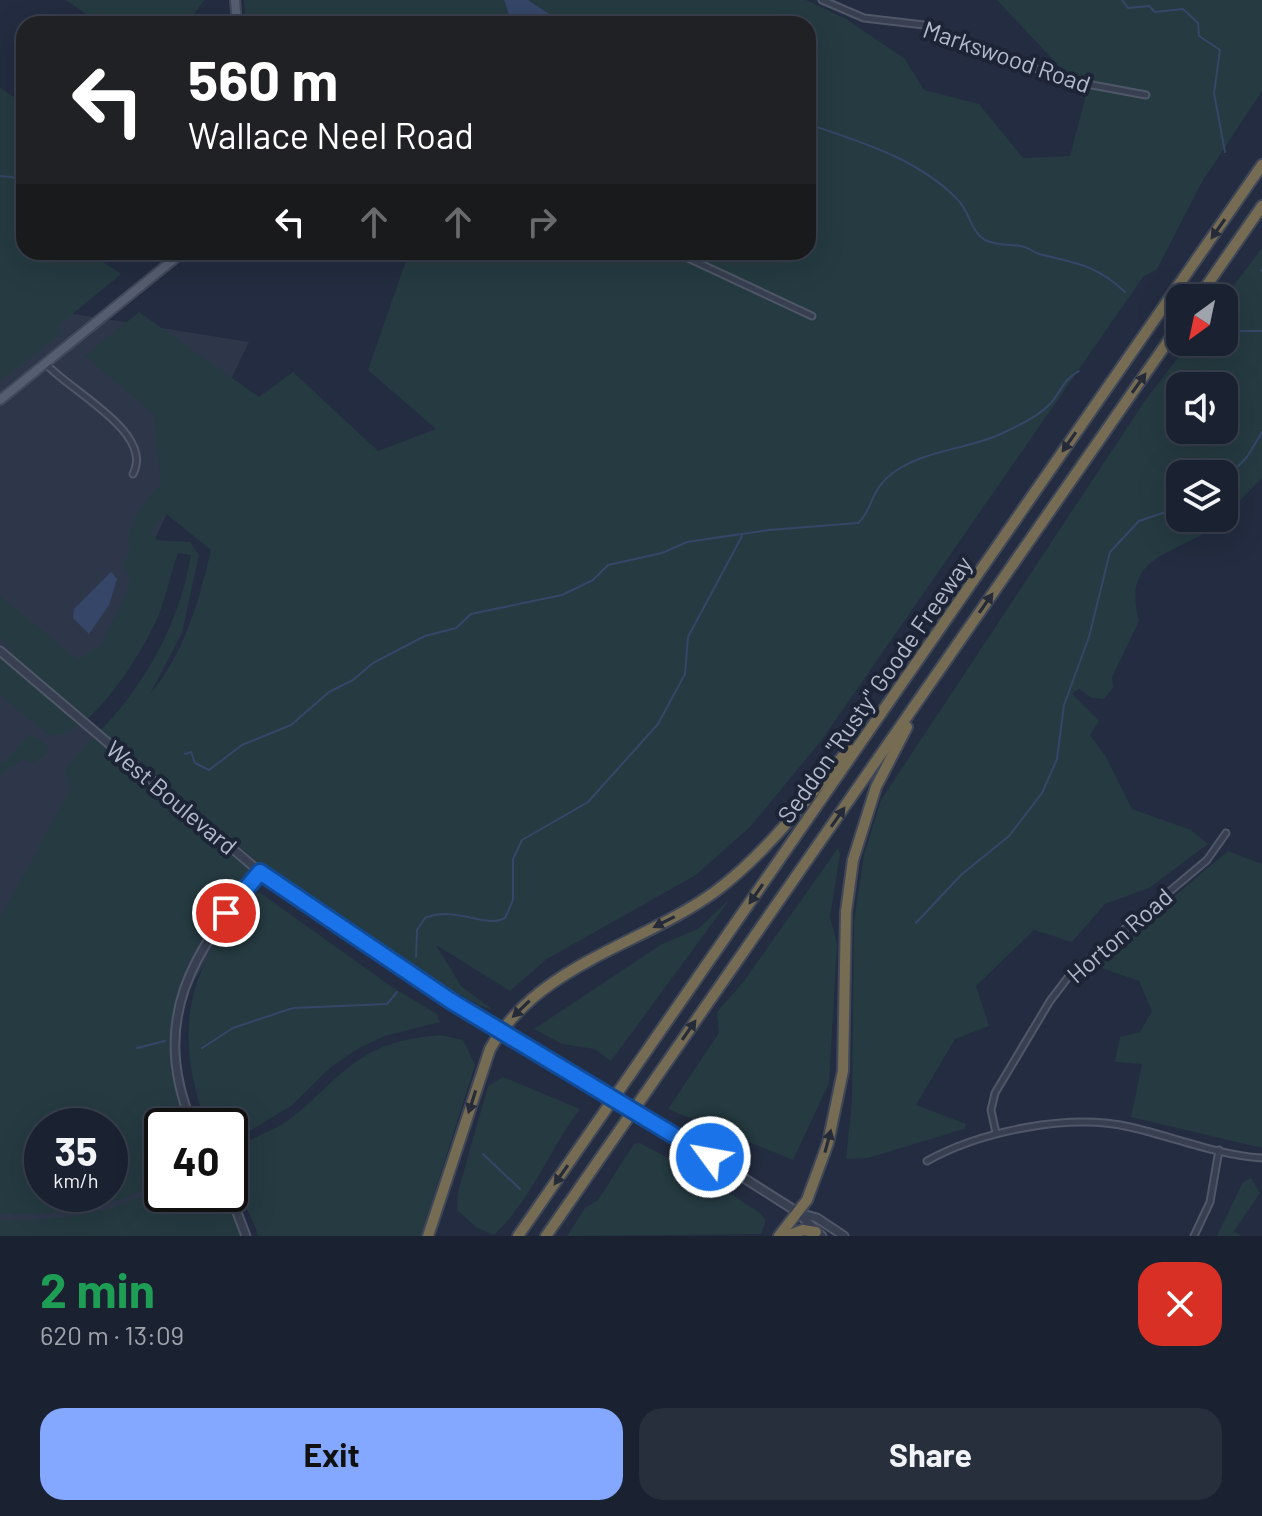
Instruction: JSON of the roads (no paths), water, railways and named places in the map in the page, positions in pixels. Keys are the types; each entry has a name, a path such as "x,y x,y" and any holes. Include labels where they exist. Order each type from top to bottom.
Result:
{"highway":[{"name":"Seddon \"Rusty\" Goode Freeway","path":"518,1236 1262,165"},
{"path":"1208,284 1262,206"},
{"name":"Seddon \"Rusty\" Goode Freeway","path":"546,1236 1166,344"},
{"path":"779,1236 799,1213 823,1161 840,1091 846,1026 846,912 857,847 889,759 951,653"},
{"path":"428,1236 490,1049 501,1029 565,973 689,909 718,889 784,826 880,715"},
{"path":"787,1236 803,1230 819,1234"}],"main road":[{"path":"0,400 173,260"}],"street":[{"name":"Markswood Road","path":"822,0 864,18 924,25 1065,80 1146,95"},
{"path":"692,260 812,316"},
{"path":"46,364 131,439 137,460 133,474"},
{"name":"West Boulevard","path":"0,651 260,872 419,980 654,1121 799,1213 819,1234"},
{"name":"Horton Road","path":"996,1133 991,1110 995,1093 1061,986 1080,966 1207,860 1226,833"},
{"path":"188,1108 177,1070 176,1037 183,994 208,937 260,872"},
{"path":"927,1161 950,1148 996,1133 1108,1123 1262,1158"},
{"path":"1194,1236 1210,1202 1219,1150"},
{"path":"237,1212 246,1236"},
{"name":"West Boulevard","path":"799,1213 817,1218 844,1236"}],"water":[{"path":"504,0 528,0 553,16 509,16"},
{"path":"111,572 117,579 109,605 89,634 73,618 74,609"}],"waterway":[{"path":"1122,0 1128,8 1149,6 1155,12 1183,9 1198,23 1199,36 1220,50 1214,93 1225,152"},
{"path":"816,127 888,153 926,173 958,200 976,232 985,240 1024,247 1087,267 1106,276 1125,292"},
{"path":"0,176 16,180"},
{"path":"1238,331 1262,331"},
{"path":"185,754 191,752 195,763 209,770 242,745 291,725 329,692 353,680 373,663 425,636 456,628 471,614 562,595 593,580 608,565 662,553 687,542 769,530 858,523 881,484 897,470 924,457 996,436 1025,422 1047,407 1066,382 1079,371"},
{"path":"1238,466 1262,432"},
{"path":"916,923 961,875 1009,836 1042,793 1057,759 1064,705 1089,637 1110,552 1139,521 1166,512"},
{"path":"416,957 417,930 425,918 448,914 488,921 505,918 513,900 513,859 522,840 588,802 658,724 685,674 688,637 742,536"},
{"path":"202,1048 233,1028 293,1008 387,1004 397,992"},
{"path":"137,1048 165,1041"},
{"path":"483,1154 520,1189"}]}
